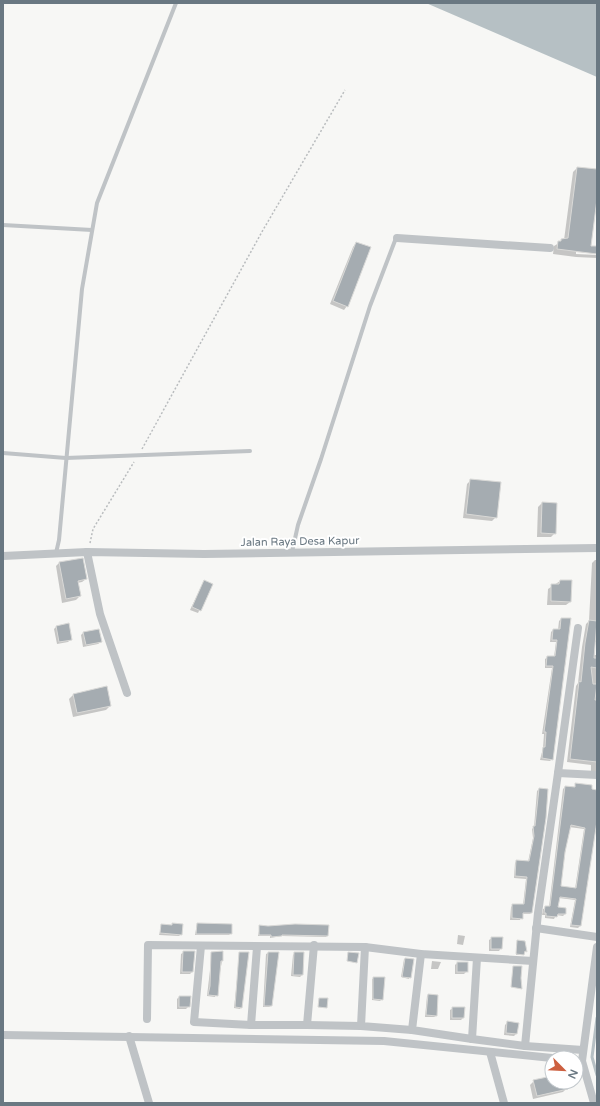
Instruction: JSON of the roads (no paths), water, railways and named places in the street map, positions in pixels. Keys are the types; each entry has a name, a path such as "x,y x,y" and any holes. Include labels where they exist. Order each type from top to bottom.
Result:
{"street":[{"path":"396,238 550,248"},
{"name":"Jalan Raya Desa Kapur","path":"3,556 87,552 204,554 597,548"},
{"path":"87,552 100,614 127,693"},
{"path":"524,1046 536,928 578,628"},
{"path":"558,773 597,775"},
{"path":"536,928 597,937"},
{"path":"147,1019 148,945 257,947 314,945 365,947 421,954 533,961"},
{"path":"307,1026 314,945"},
{"path":"200,946 194,1022 251,1025 361,1026 412,1030 524,1046 583,1050 597,946"},
{"path":"251,1025 257,947"},
{"path":"361,1026 365,947"},
{"path":"412,1030 421,954"},
{"path":"472,1039 477,958"},
{"path":"3,1035 384,1041 544,1057"},
{"path":"130,1036 149,1103"},
{"path":"490,1052 504,1103"},
{"path":"584,1075 594,1103"}],"lane":[{"path":"56,553 59,540 82,289 97,203 176,3"},
{"path":"3,225 92,230"},
{"path":"292,552 298,525 321,459 370,306 396,238"},
{"path":"3,453 66,458 250,451"}],"waterway":[{"path":"597,1018 592,1057 597,1075"}]}
